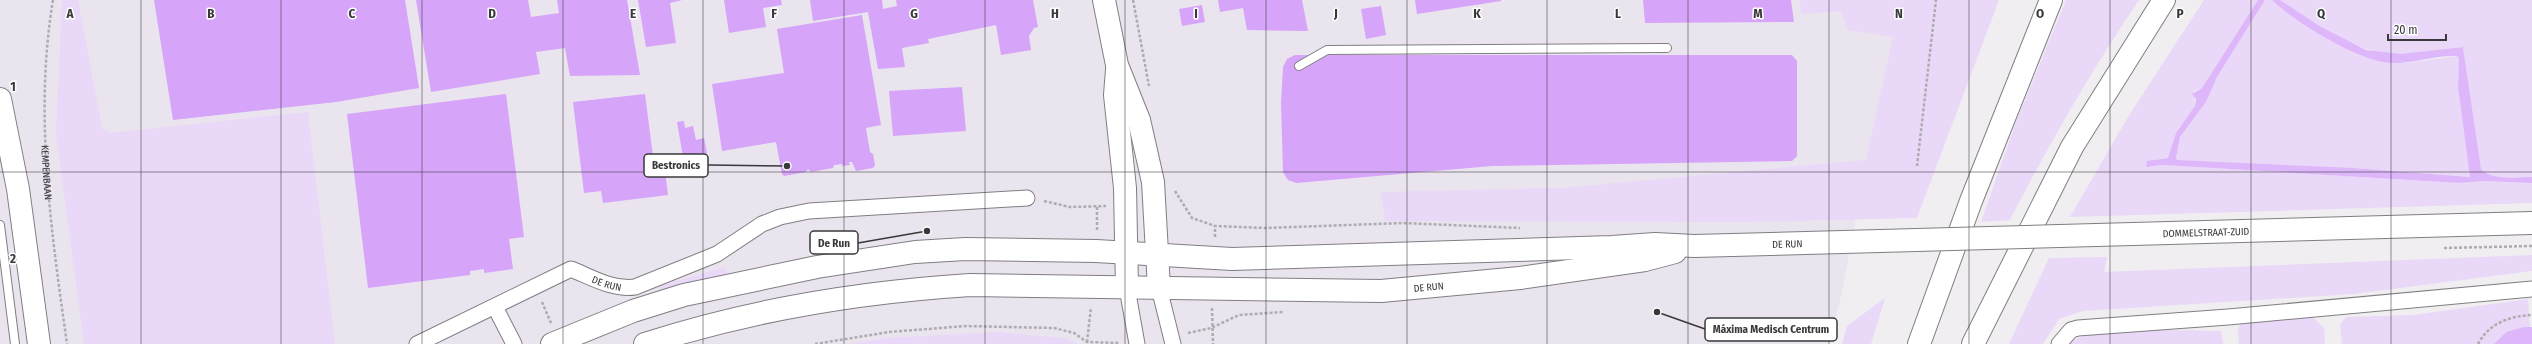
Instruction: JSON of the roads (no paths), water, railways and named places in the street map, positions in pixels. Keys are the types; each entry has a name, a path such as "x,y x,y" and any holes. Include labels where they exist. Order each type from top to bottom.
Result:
{"main road":[{"path":"1104,0 1117,65 1139,120 1153,182 1159,288"},
{"path":"1919,344 1971,200 2051,0"},
{"path":"1973,344 2072,147 2164,0"},
{"path":"1117,65 1115,95 1126,188 1127,288"},
{"path":"0,99 18,189 39,344"},
{"name":"DOMMELSTRAAT-ZUID","path":"1880,242 2532,223"},
{"name":"DE RUN","path":"556,342 633,311 736,282 867,259 965,249 1096,251 1157,256 1232,259 1612,247 1655,244 1694,246 1880,242"},
{"name":"DE RUN","path":"645,344 737,318 876,293 970,285 1381,291 1520,278 1645,260 1694,246"}],"street":[{"name":"DE RUN","path":"416,344 571,269 613,286 623,288 635,287 718,254 762,224 780,217 809,211 1027,198"},
{"path":"1127,288 1137,344"},
{"path":"1159,288 1173,344"},
{"path":"2059,344 2071,330 2078,328 2228,317 2532,289"},
{"path":"495,307 514,344"}],"lane":[{"path":"1299,66 1327,50 1667,48"},
{"path":"0,225 15,344"}],"place":[{"name":"Bestronics","path":"787,166"},
{"name":"De Run","path":"927,231"},
{"name":"Máxima Medisch Centrum","path":"1657,312"}]}
